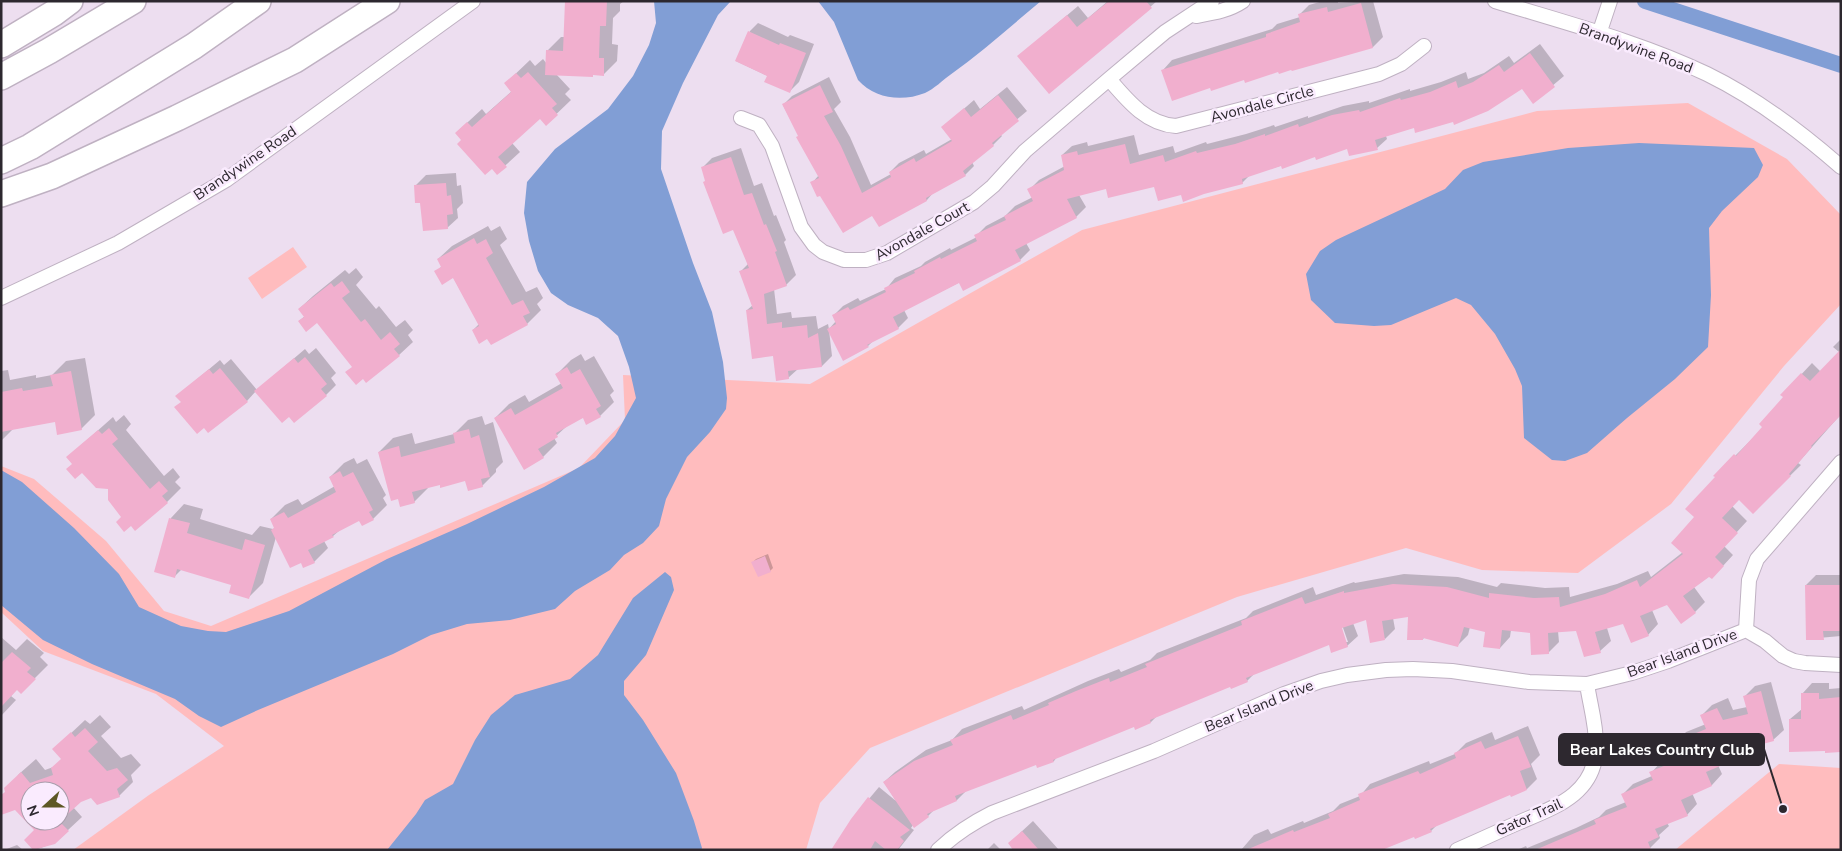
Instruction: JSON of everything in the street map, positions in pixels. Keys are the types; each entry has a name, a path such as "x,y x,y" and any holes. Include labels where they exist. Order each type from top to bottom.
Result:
{"highway":[{"path":"1,45 54,13 70,1"},
{"path":"1,77 49,52 133,1"},
{"path":"1,162 30,148 129,87 194,46 258,1"},
{"path":"1,194 52,176 177,118 286,64 388,1"}],"street":[{"name":"Brandywine Road","path":"1,298 118,243 226,180 474,1"},
{"name":"Avondale Court","path":"740,118 759,125 772,146 801,227 807,237 819,248 834,256 855,261 866,260 888,253 974,202 993,186 1025,151 1109,79 1165,32 1212,1"},
{"path":"1188,17 1221,12 1243,1"},
{"name":"Brandywine Road","path":"1495,1 1667,56 1707,74 1746,95 1783,119 1841,167"},
{"path":"1599,34 1610,1"},
{"name":"Avondale Circle","path":"1109,79 1133,107 1164,125 1176,126 1379,74 1401,64 1424,46"},
{"path":"1841,462 1757,558 1749,580 1746,630 1765,641 1783,656 1794,661 1811,664 1841,665"},
{"name":"Bear Island Drive","path":"938,850 952,837 992,813 1145,754 1284,694 1321,681 1347,675 1413,669 1452,670 1528,682 1587,684 1632,673 1668,661 1746,630"},
{"name":"Gator Trail","path":"1456,850 1560,804 1579,791 1586,782 1595,761 1596,749 1596,738 1587,684"}],"shaded area":[{"path":"1688,103 1787,159 1841,215 1841,304 1784,366 1671,504 1578,573 1482,570 1406,548 1237,597 870,748 820,803 806,850 73,850 149,795 224,746 156,694 43,651 1,612 1,466 34,479 106,541 164,611 211,626 579,468 625,420 623,375 810,384 1082,230 1537,111"},
{"path":"293,247 307,267 262,299 248,278"},
{"path":"1779,764 1841,768 1841,850 1675,850"}],"water":[{"path":"654,1 731,1 718,15 683,83 662,131 661,169 712,312 723,362 727,398 726,409 710,432 687,457 666,499 659,526 643,543 624,555 610,570 575,591 555,609 510,620 467,624 431,635 393,654 221,727 199,716 175,699 92,664 43,640 1,605 1,470 22,482 74,528 119,574 139,607 181,626 226,632 289,611 387,559 467,524 544,487 595,458 615,436 636,398 629,367 618,336 598,318 568,305 551,293 538,271 529,241 524,213 527,182 555,149 608,109 633,76 649,45 656,23"},
{"path":"818,1 1041,1 932,89 916,96 898,98 881,95 872,91 858,80 834,22"},
{"path":"1639,143 1754,148 1763,165 1758,177 1722,211 1709,228 1711,295 1708,347 1675,379 1587,453 1565,461 1552,460 1524,438 1522,386 1515,369 1495,334 1471,305 1456,298 1391,325 1374,326 1335,323 1311,300 1306,274 1320,251 1336,240 1445,189 1463,170 1483,162 1568,148"},
{"path":"665,572 671,577 674,590 646,655 624,681 624,695 643,720 676,773 694,821 701,850 387,850 425,800 453,784 475,740 491,715 515,695 570,679 598,655 633,598"}],"building":[{"path":"565,1 607,1 606,26 600,26 599,58 604,58 604,76 545,75 546,50 563,51"},
{"path":"1109,1 1146,1 1152,8 1049,94 1017,56 1067,15 1077,27"},
{"path":"1361,3 1373,48 1292,71 1279,74 1278,72 1245,83 1244,80 1211,91 1210,88 1172,101 1161,70 1266,37 1266,34 1300,22 1298,14 1327,7 1328,12"},
{"path":"748,31 779,45 780,43 806,53 790,93 764,82 767,76 735,61"},
{"path":"1530,53 1555,87 1533,104 1522,89 1488,111 1454,125 1453,122 1415,133 1414,128 1375,140 1378,150 1349,156 1347,149 1316,160 1315,157 1282,169 1281,166 1242,179 1243,184 1204,194 1183,202 1181,195 1158,201 1154,187 1108,198 1106,189 1067,199 1077,218 1015,250 1021,261 963,291 959,283 893,317 899,329 867,345 869,347 843,361 827,329 836,324 832,315 848,307 850,310 886,292 884,288 915,273 914,271 977,241 974,235 1006,220 1004,216 1033,201 1027,189 1064,170 1061,155 1077,151 1078,155 1125,144 1130,164 1163,155 1165,162 1196,151 1197,153 1235,144 1265,134 1265,136 1298,124 1299,127 1332,115 1359,110 1360,112 1400,98 1401,100 1430,92 1456,81 1458,88 1473,82 1499,65 1504,72"},
{"path":"528,72 557,104 552,108 558,115 546,126 540,119 498,157 507,167 497,175 492,169 485,175 457,144 461,140 455,133 467,122 472,127 511,92 504,83 516,73 521,78"},
{"path":"820,85 833,112 824,116 841,146 862,193 891,177 889,172 914,158 916,162 952,141 941,127 964,108 971,117 998,95 1019,121 992,143 994,146 963,171 966,176 926,198 927,201 879,227 872,216 843,233 820,196 817,197 810,182 819,178 796,137 798,136 782,104"},
{"path":"731,157 744,195 752,193 764,225 766,224 777,251 775,252 787,286 764,294 767,324 782,322 782,328 807,325 808,338 818,333 822,367 788,371 789,379 776,381 773,356 752,359 746,310 753,309 739,271 749,268 733,230 723,234 703,182 705,181 701,167"},
{"path":"446,183 447,196 451,195 453,214 447,215 448,229 423,231 420,203 415,203 414,185"},
{"path":"474,238 477,244 486,239 493,253 486,258 512,305 523,300 530,313 523,316 528,325 491,345 487,339 479,344 472,330 479,326 453,278 442,285 434,271 441,267 437,259"},
{"path":"342,281 350,292 342,298 361,322 365,319 381,340 390,332 400,344 394,349 400,356 366,383 363,379 356,385 345,372 352,367 317,323 306,332 298,321 304,317 298,309 331,283 334,287"},
{"path":"1841,349 1841,415 1811,446 1789,474 1791,476 1753,514 1739,500 1722,518 1738,533 1715,557 1724,566 1712,579 1709,577 1683,596 1696,613 1681,624 1667,605 1640,616 1649,636 1631,643 1623,624 1595,632 1601,653 1584,657 1576,631 1548,633 1549,654 1531,655 1530,633 1502,630 1500,649 1483,647 1485,632 1464,627 1458,647 1423,638 1423,640 1407,640 1408,617 1382,621 1385,640 1370,643 1366,620 1342,628 1348,647 1331,653 1329,645 1246,678 1248,682 1231,689 1230,687 1150,720 1151,723 1135,730 1134,727 1053,760 1054,762 1037,768 1036,765 955,796 957,801 927,814 929,817 914,828 883,782 914,761 953,745 950,740 1011,715 1013,720 1076,691 1109,678 1110,682 1147,667 1145,664 1242,625 1241,621 1302,597 1305,604 1344,591 1344,593 1393,584 1447,587 1489,598 1489,593 1534,598 1559,597 1560,607 1605,594 1637,580 1640,587 1683,554 1671,543 1694,517 1685,509 1715,477 1713,476 1734,454 1736,456 1762,427 1759,424 1783,397 1780,395 1801,373 1810,381"},
{"path":"305,357 327,384 321,389 327,396 294,423 289,417 282,423 254,391 294,358 298,363"},
{"path":"567,367 571,374 580,369 601,406 596,409 601,417 586,425 583,418 556,433 558,437 538,449 544,458 524,470 494,418 511,408 515,415 563,388 555,374"},
{"path":"220,368 248,402 208,433 204,428 197,434 174,407 181,402 175,396 209,369 213,374"},
{"path":"71,371 82,430 57,435 55,422 1,432 1,392 22,388 23,391 53,386 50,375"},
{"path":"109,428 118,439 112,444 150,489 159,481 168,491 162,496 168,503 135,531 131,526 124,532 116,522 121,517 108,500 108,489 96,488 82,473 75,479 66,469 72,464 66,457 98,430 102,434"},
{"path":"469,429 471,438 479,435 490,477 481,479 483,487 468,491 465,481 440,488 440,485 412,492 415,503 400,507 398,499 391,501 378,452 399,446 401,457 455,443 453,433"},
{"path":"340,471 343,477 353,472 373,510 369,512 374,520 362,526 359,521 332,535 334,537 308,550 315,563 303,568 301,563 290,568 271,530 274,528 270,519 284,512 288,518 336,492 329,477"},
{"path":"169,518 190,523 187,533 242,550 245,539 265,545 249,599 229,593 231,585 177,569 175,578 154,572"},
{"path":"765,556 771,572 758,577 751,562"},
{"path":"1805,585 1841,585 1841,631 1823,631 1824,640 1806,640"},
{"path":"12,652 31,668 27,672 36,679 21,694 17,690 1,707 1,663"},
{"path":"1761,691 1774,741 1736,751 1739,758 1706,772 1712,786 1681,800 1688,816 1655,829 1659,837 1648,842 1651,850 1535,850 1596,824 1594,820 1627,807 1621,794 1653,780 1649,772 1681,759 1674,742 1706,729 1700,715 1717,708 1723,720 1748,714 1743,696"},
{"path":"1801,693 1819,693 1819,699 1841,697 1841,752 1789,752 1789,719 1801,719"},
{"path":"85,728 98,742 88,751 107,771 117,768 128,780 117,789 120,797 97,805 91,798 81,802 70,812 70,781 36,781 53,775 51,768 61,759 52,749 71,732 75,737"},
{"path":"1518,736 1531,767 1520,771 1527,790 1511,797 1510,795 1430,829 1432,832 1382,850 1246,850 1293,830 1294,832 1330,818 1328,814 1360,800 1358,794 1418,771 1420,774 1456,758 1454,753 1481,741 1485,749"},
{"path":"21,772 28,781 20,781 20,815 15,810 1,815 1,795 5,792 4,788"},
{"path":"868,797 910,830 900,837 904,841 897,850 886,850 875,841 870,850 831,850 851,819"},
{"path":"33,831 69,831 55,844 33,850 24,840"},
{"path":"1022,831 1039,850 1013,850 1008,843"}],"waterway":[{"path":"1645,1 1841,65"}],"place":[{"name":"Bear Lakes Country Club","path":"1783,809"}]}
